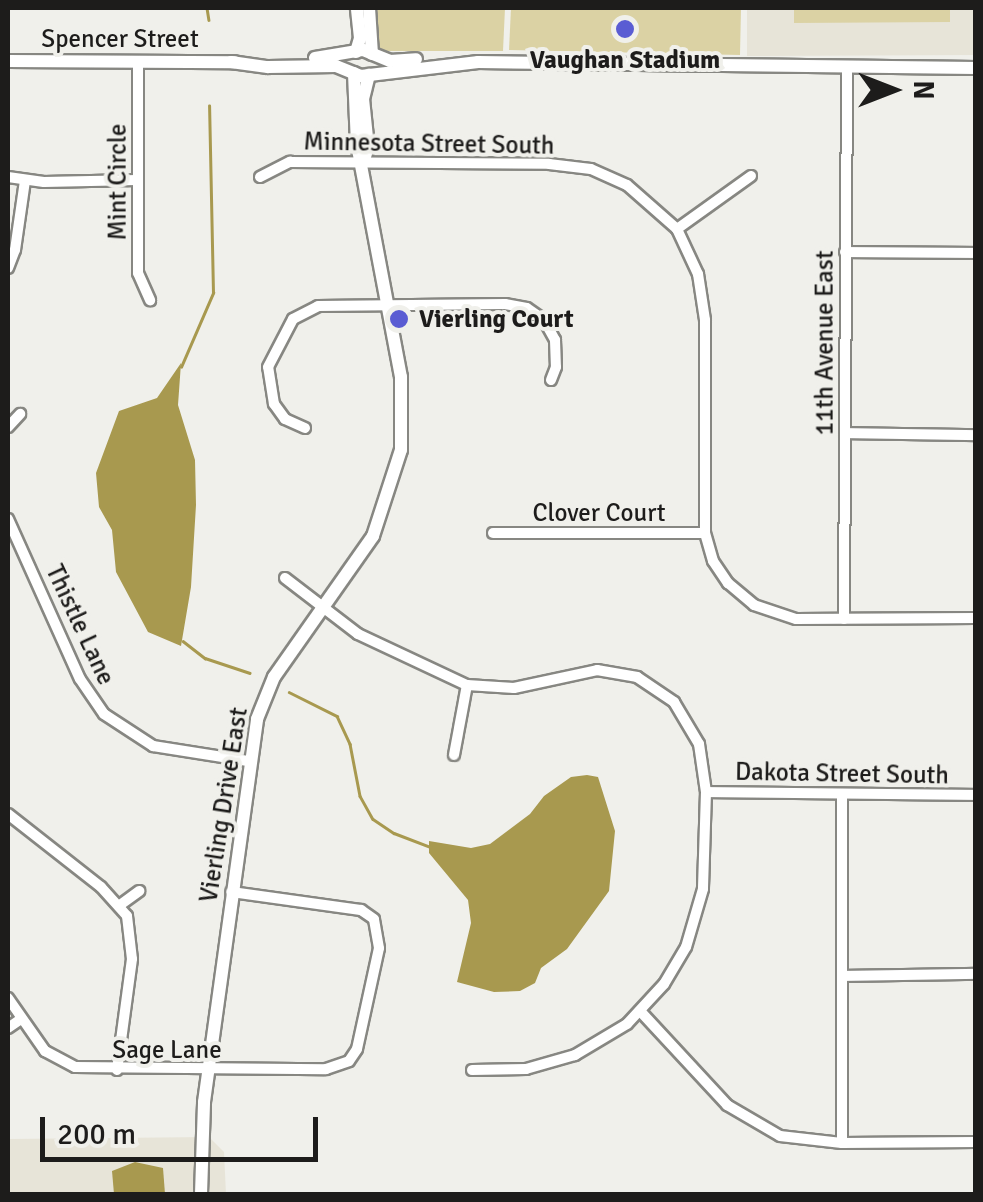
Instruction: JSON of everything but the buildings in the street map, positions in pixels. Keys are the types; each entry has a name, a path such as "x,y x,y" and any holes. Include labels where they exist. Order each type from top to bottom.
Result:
{"street":[{"path":"357,8 360,38 350,60 361,74 375,68 369,8"},
{"name":"Spencer Street","path":"8,61 232,62 355,52 390,60 458,58 478,62"},
{"name":"Mint Circle","path":"138,62 138,272 150,300"},
{"name":"Spencer Street","path":"232,62 268,68 336,66 361,74 478,62 976,68"},
{"name":"11th Avenue East","path":"844,619 847,67"},
{"name":"Vierling Drive East","path":"201,1194 208,1069 248,761 257,720 274,677 373,536 396,472 402,398 358,145 361,74"},
{"name":"Minnesota Street South","path":"260,176 290,162 549,164 591,169 639,193 677,229 692,257 703,295 705,533 720,572 754,605 796,619 976,618"},
{"path":"677,229 751,176"},
{"path":"8,177 25,181 138,180"},
{"path":"8,268 15,250 25,181"},
{"path":"845,252 976,253"},
{"path":"305,428 286,419 269,392 268,366 293,319 318,306 505,304 527,308 544,320 555,340 557,354 550,380"},
{"path":"8,427 20,414"},
{"path":"844,433 976,435"},
{"name":"Thistle Lane","path":"8,519 80,679 104,714 153,746 248,761"},
{"name":"Clover Court","path":"493,533 705,533"},
{"name":"Dakota Street South","path":"285,578 383,648 467,685 514,688 597,670 637,677 664,694 685,715 699,744 706,792 976,795"},
{"path":"454,754 467,685"},
{"path":"472,1070 510,1071 557,1062 593,1047 641,1012 677,964 694,927 705,870 706,792"},
{"path":"842,795 845,976 842,1142"},
{"path":"8,814 120,905 132,943 117,1070"},
{"path":"120,905 139,891"},
{"name":"Sage Lane","path":"8,998 21,1019 59,1061 90,1070 326,1070 343,1065 354,1056 379,948 374,920 362,910 232,892"},
{"path":"845,976 976,974"},
{"path":"641,1012 728,1105 780,1136 842,1142 976,1142"},
{"path":"8,1028 21,1019"}],"shaded area":[{"path":"377,8 505,8 503,51 377,51"},
{"name":"Vaughan Stadium","path":"511,8 741,8 740,55 509,50"},
{"path":"747,8 975,8 975,55 747,56"},
{"path":"794,8 950,8 950,22 794,23"},
{"path":"181,363 178,405 195,460 196,505 191,587 181,646 148,632 116,572 112,530 99,507 96,473 119,411 157,398"},
{"path":"571,777 598,777 615,831 609,891 567,949 541,968 535,983 520,991 494,992 457,982 471,923 468,900 429,853 429,841 471,848 490,844 530,814 544,796"},
{"path":"209,1137 224,1152 226,1194 8,1194 8,1139"},
{"path":"135,1162 163,1168 165,1194 114,1194 112,1171"}],"waterway":[{"path":"207,8 209,20"},
{"path":"181,367 213,293 209,106"},
{"path":"183,641 205,658 250,673"},
{"path":"289,692 337,716 350,744 360,796 373,819 394,833 430,847"}],"place":[{"name":"Vaughan Stadium","path":"625,29"},
{"name":"Vierling Court","path":"399,319"}]}
